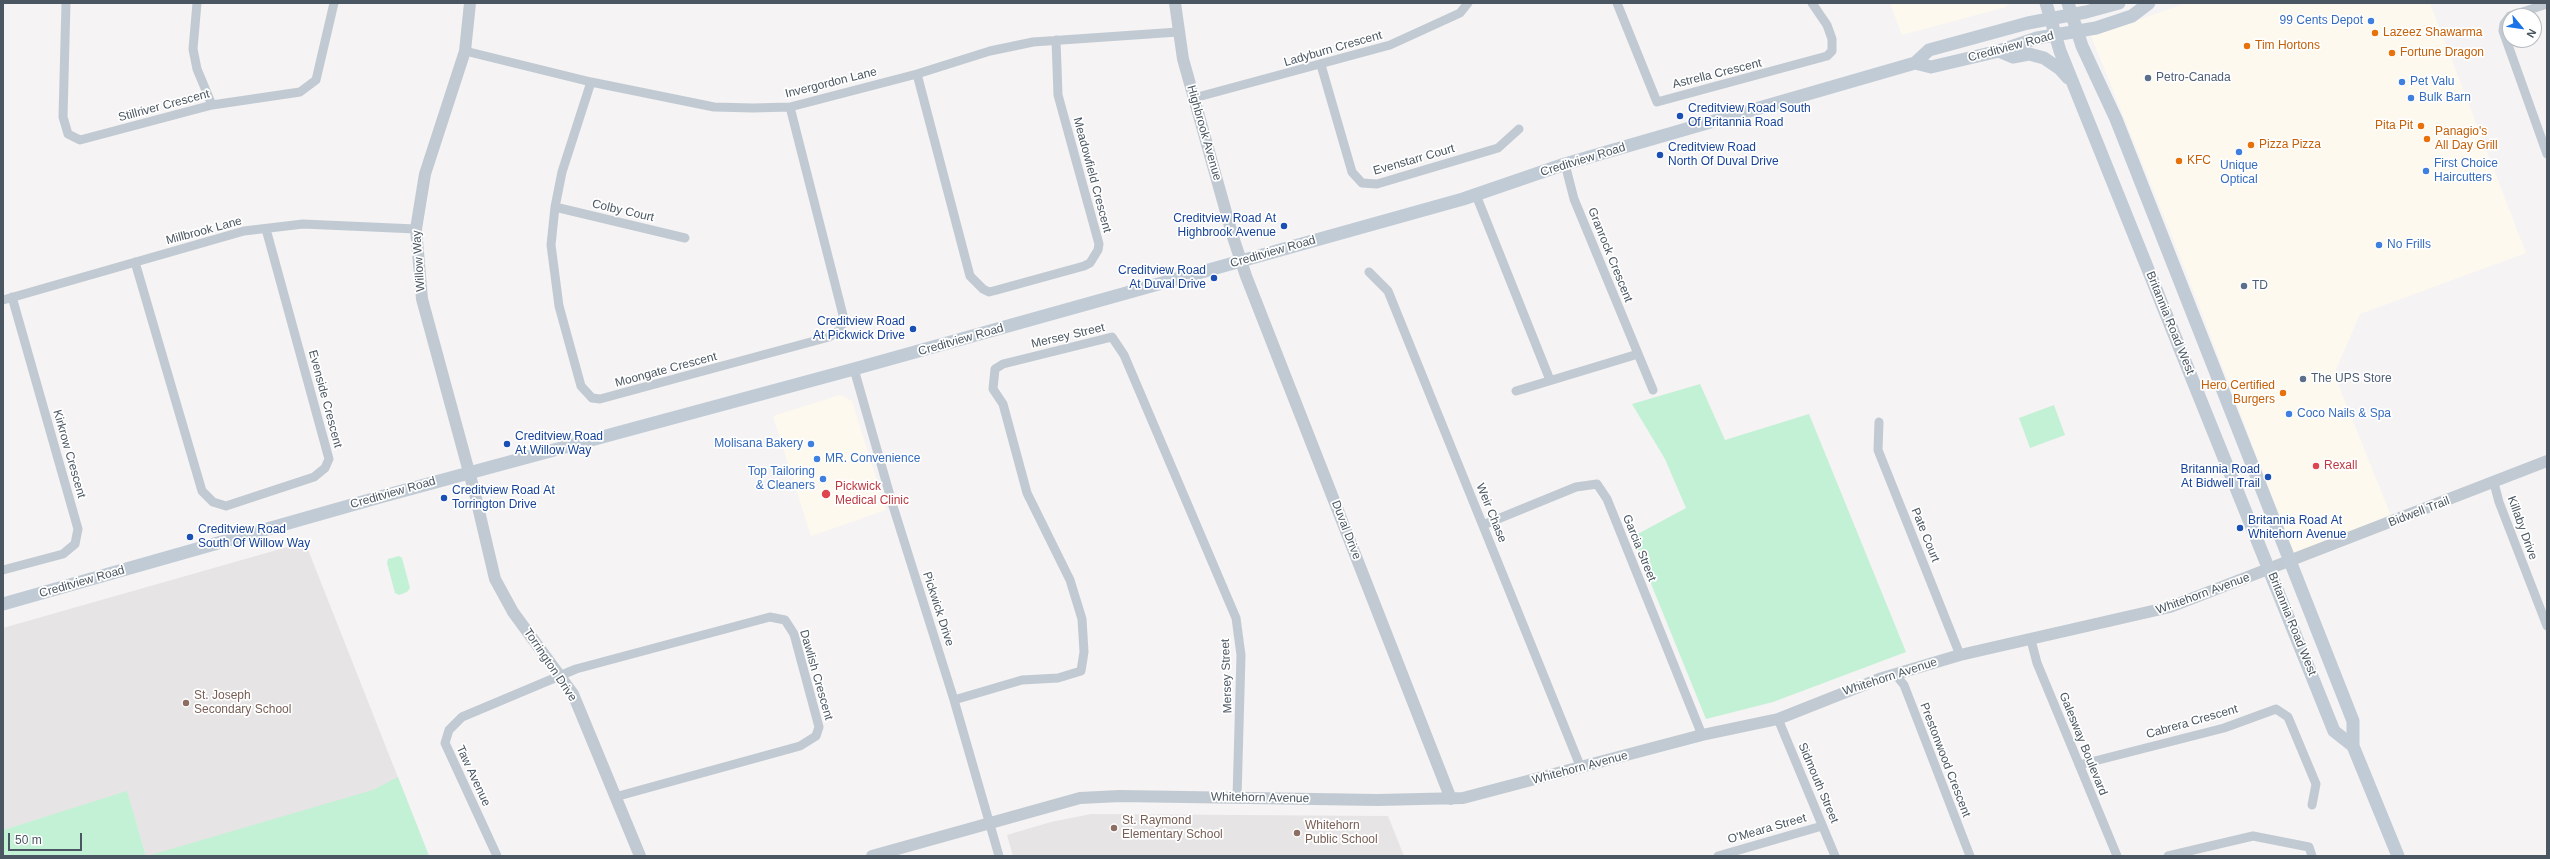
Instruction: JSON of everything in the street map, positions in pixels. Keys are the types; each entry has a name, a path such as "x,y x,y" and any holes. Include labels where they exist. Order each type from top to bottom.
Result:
{"main road":[{"name":"Britannia Road West","path":"2046,3 2055,35 2073,83 2334,731 2353,746"},
{"name":"Creditview Road","path":"3,604 469,472 854,369 1476,195 1566,164 1915,63 1929,50 2050,18 2070,9 2119,3"},
{"name":"Creditview Road","path":"1915,63 1930,67 1999,51 2037,38 2096,28 2132,16 2149,3"},
{"name":"Britannia Road West","path":"2070,9 2077,32 2116,119 2353,721 2353,746 2398,856"},
{"path":"1999,51 2013,57 2029,54 2044,58 2060,69 2073,83"}],"street":[{"name":"Stillriver Crescent","path":"66,3 63,117 68,134 80,140 88,140 212,105 300,92 316,80 334,3"},
{"path":"197,3 193,49 197,69 212,105"},
{"name":"Willow Way","path":"469,472 422,299 416,229 425,174 465,51 470,3"},
{"name":"Highbrook Avenue","path":"1174,3 1178,32 1194,98 1241,261"},
{"name":"Ladyburn Crescent","path":"1194,98 1321,65 1390,45 1460,13 1468,3"},
{"name":"Astrella Crescent","path":"1617,3 1656,102 1827,56 1832,51 1832,39 1827,25 1812,3"},
{"path":"2535,8 2547,4"},
{"name":"Invergordon Lane","path":"465,51 591,82 714,106 790,107 917,74 990,51 1056,40 1178,32"},
{"name":"Meadowfield Crescent","path":"917,74 970,276 983,289 989,292 1084,266 1090,262 1098,250 1099,244 1058,95 1056,40"},
{"path":"2509,48 2547,154"},
{"name":"Evenstarr Court","path":"1321,65 1352,172 1362,183 1377,184 1498,148 1519,129"},
{"name":"Moongate Crescent","path":"591,82 562,172 555,207 551,244 555,288 581,386 592,398 600,400 612,398 829,337 840,330 844,319 790,107"},
{"name":"Granrock Crescent","path":"1566,164 1574,199 1653,390"},
{"path":"1476,195 1550,380"},
{"name":"Colby Court","path":"555,207 685,238"},
{"name":"Millbrook Lane","path":"8,298 244,231 303,224 416,229"},
{"name":"Evenside Crescent","path":"135,262 202,491 213,502 226,506 314,478 325,468 329,459 266,229"},
{"name":"Duval Drive","path":"1241,261 1451,799"},
{"name":"Weir Chase","path":"1369,272 1388,291 1581,768"},
{"name":"Kirkrow Crescent","path":"3,570 63,554 75,544 78,529 8,298"},
{"name":"Mersey Street","path":"954,700 1022,680 1058,678 1081,671 1084,652 1082,619 1074,593 1027,493 1003,404 994,389 995,369 1002,364 1112,337 1124,355 1236,618 1241,655 1238,798"},
{"path":"1516,391 1638,354"},
{"name":"Pickwick Drive","path":"854,369 893,506 954,700 999,856"},
{"name":"Pate Court","path":"1879,422 1878,450 1960,655"},
{"name":"Bidwell Trail","path":"2270,569 2494,483 2547,461"},
{"name":"Torrington Drive","path":"469,472 495,579 513,612 573,694 640,856"},
{"name":"Killaby Drive","path":"2494,483 2499,502 2547,626"},
{"name":"Garcia Street","path":"1483,525 1576,487 1597,484 1607,499 1702,735"},
{"name":"Whitehorn Avenue","path":"872,856 1080,798 1120,796 1238,798 1463,798 1702,735 1778,718 1895,674 1960,655 2170,607 2270,569"},
{"name":"Dawlish Crescent","path":"559,675 770,617 785,620 794,634 819,727 816,736 800,746 615,797"},
{"name":"Galesway Boulevard","path":"2031,640 2037,663 2117,856"},
{"name":"Prestonwood Crescent","path":"1895,674 1904,685 1970,856"},
{"name":"Taw Avenue","path":"497,856 445,742 449,730 462,717 559,675"},
{"name":"Cabrera Crescent","path":"2079,765 2224,728 2276,709 2288,717 2316,784 2312,805"},
{"name":"Sidmouth Street","path":"1778,718 1835,856"},
{"name":"O'Meara Street","path":"1718,856 1822,826"},
{"path":"2168,856 2183,854 2253,836 2309,847 2312,856"}],"shaded area":[{"path":"1890,3 2008,3 2006,7 1902,35"},
{"path":"2187,3 2430,3 2526,253 2360,314 2334,374 2391,516 2295,556 2182,261 2091,36"},
{"path":"840,395 852,401 886,510 811,536 773,416"},
{"name":"St. Joseph Secondary School","path":"305,542 429,856 146,856 127,792 3,830 3,628"},
{"path":"1091,814 1388,816 1404,856 1013,856 1007,835 1051,822"}],"green space":[{"path":"1700,384 1725,440 1809,414 1906,652 1773,702 1706,719 1632,537 1686,508 1665,459 1632,404"},
{"path":"2054,405 2065,435 2030,448 2019,418"},
{"path":"399,556 402,558 410,588 407,592 399,595 395,593 387,563 388,559"},
{"path":"398,777 429,856 147,856 373,790"},
{"path":"127,791 146,856 3,856 3,830"}],"place":[{"name":"99 Cents Depot","path":"2371,21"},
{"name":"Lazeez Shawarma","path":"2375,33"},
{"name":"Tim Hortons","path":"2247,46"},
{"name":"Fortune Dragon","path":"2392,53"},
{"name":"Petro-Canada","path":"2148,78"},
{"name":"Pet Valu","path":"2402,82"},
{"name":"Bulk Barn","path":"2411,98"},
{"name":"Creditview Road South Of Britannia Road","path":"1680,116"},
{"name":"Pita Pit","path":"2421,126"},
{"name":"Panagio's All Day Grill","path":"2427,139"},
{"name":"Pizza Pizza","path":"2251,145"},
{"name":"Unique Optical","path":"2239,152"},
{"name":"Creditview Road North Of Duval Drive","path":"1660,155"},
{"name":"KFC","path":"2179,161"},
{"name":"First Choice Haircutters","path":"2426,171"},
{"name":"Creditview Road At Highbrook Avenue","path":"1284,226"},
{"name":"No Frills","path":"2379,245"},
{"name":"Creditview Road At Duval Drive","path":"1214,278"},
{"name":"TD","path":"2244,286"},
{"name":"Creditview Road At Pickwick Drive","path":"913,329"},
{"name":"The UPS Store","path":"2303,379"},
{"name":"Hero Certified Burgers","path":"2283,393"},
{"name":"Coco Nails & Spa","path":"2289,414"},
{"name":"Creditview Road At Willow Way","path":"507,444"},
{"name":"Molisana Bakery","path":"811,444"},
{"name":"MR. Convenience","path":"817,459"},
{"name":"Rexall","path":"2316,466"},
{"name":"Britannia Road At Bidwell Trail","path":"2268,477"},
{"name":"Top Tailoring & Cleaners","path":"823,479"},
{"name":"Pickwick Medical Clinic","path":"826,494"},
{"name":"Creditview Road At Torrington Drive","path":"444,498"},
{"name":"Britannia Road At Whitehorn Avenue","path":"2240,528"},
{"name":"Creditview Road South Of Willow Way","path":"190,537"},
{"name":"St. Joseph Secondary School","path":"186,703"},
{"name":"St. Raymond Elementary School","path":"1114,828"},
{"name":"Whitehorn Public School","path":"1297,833"}]}
